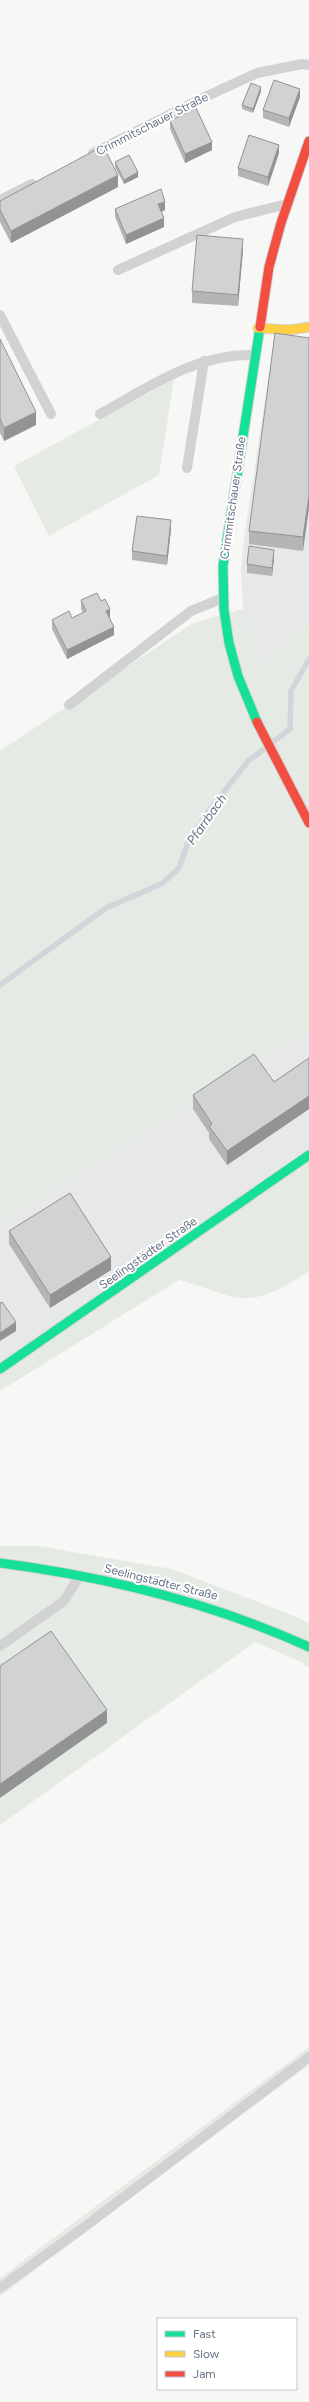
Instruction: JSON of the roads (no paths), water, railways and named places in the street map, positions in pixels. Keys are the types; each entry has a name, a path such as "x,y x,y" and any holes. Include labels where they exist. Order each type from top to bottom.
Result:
{"street":[{"name":"Crimmitschauer Straße","path":"309,141 305,163 287,204 269,267 258,328 223,566 223,598 232,654 245,694 281,770 309,823"},
{"path":"258,328 289,330 309,327"},
{"name":"Seelingstädter Straße","path":"0,1369 309,1155"},
{"name":"Seelingstädter Straße","path":"0,1563 80,1576 151,1591 218,1608 275,1630 309,1647"}],"lane":[{"name":"Crimmitschauer Straße","path":"83,158 207,96 257,74 302,64 309,65"},
{"path":"0,200 42,179"},
{"path":"118,270 235,217 287,204"},
{"path":"0,315 51,414"},
{"path":"100,414 184,368 204,361 231,355 254,355"},
{"path":"187,468 204,361"},
{"path":"69,705 191,611 223,598"},
{"path":"0,1646 64,1601 80,1576"},
{"path":"0,2288 83,2228 309,2057"}],"waterway":[{"name":"Pfarrbach","path":"273,742 290,729 291,691 309,659"},
{"name":"Pfarrbach","path":"0,985 106,908 163,883 179,868 188,842 209,811 248,761 264,749"}]}
